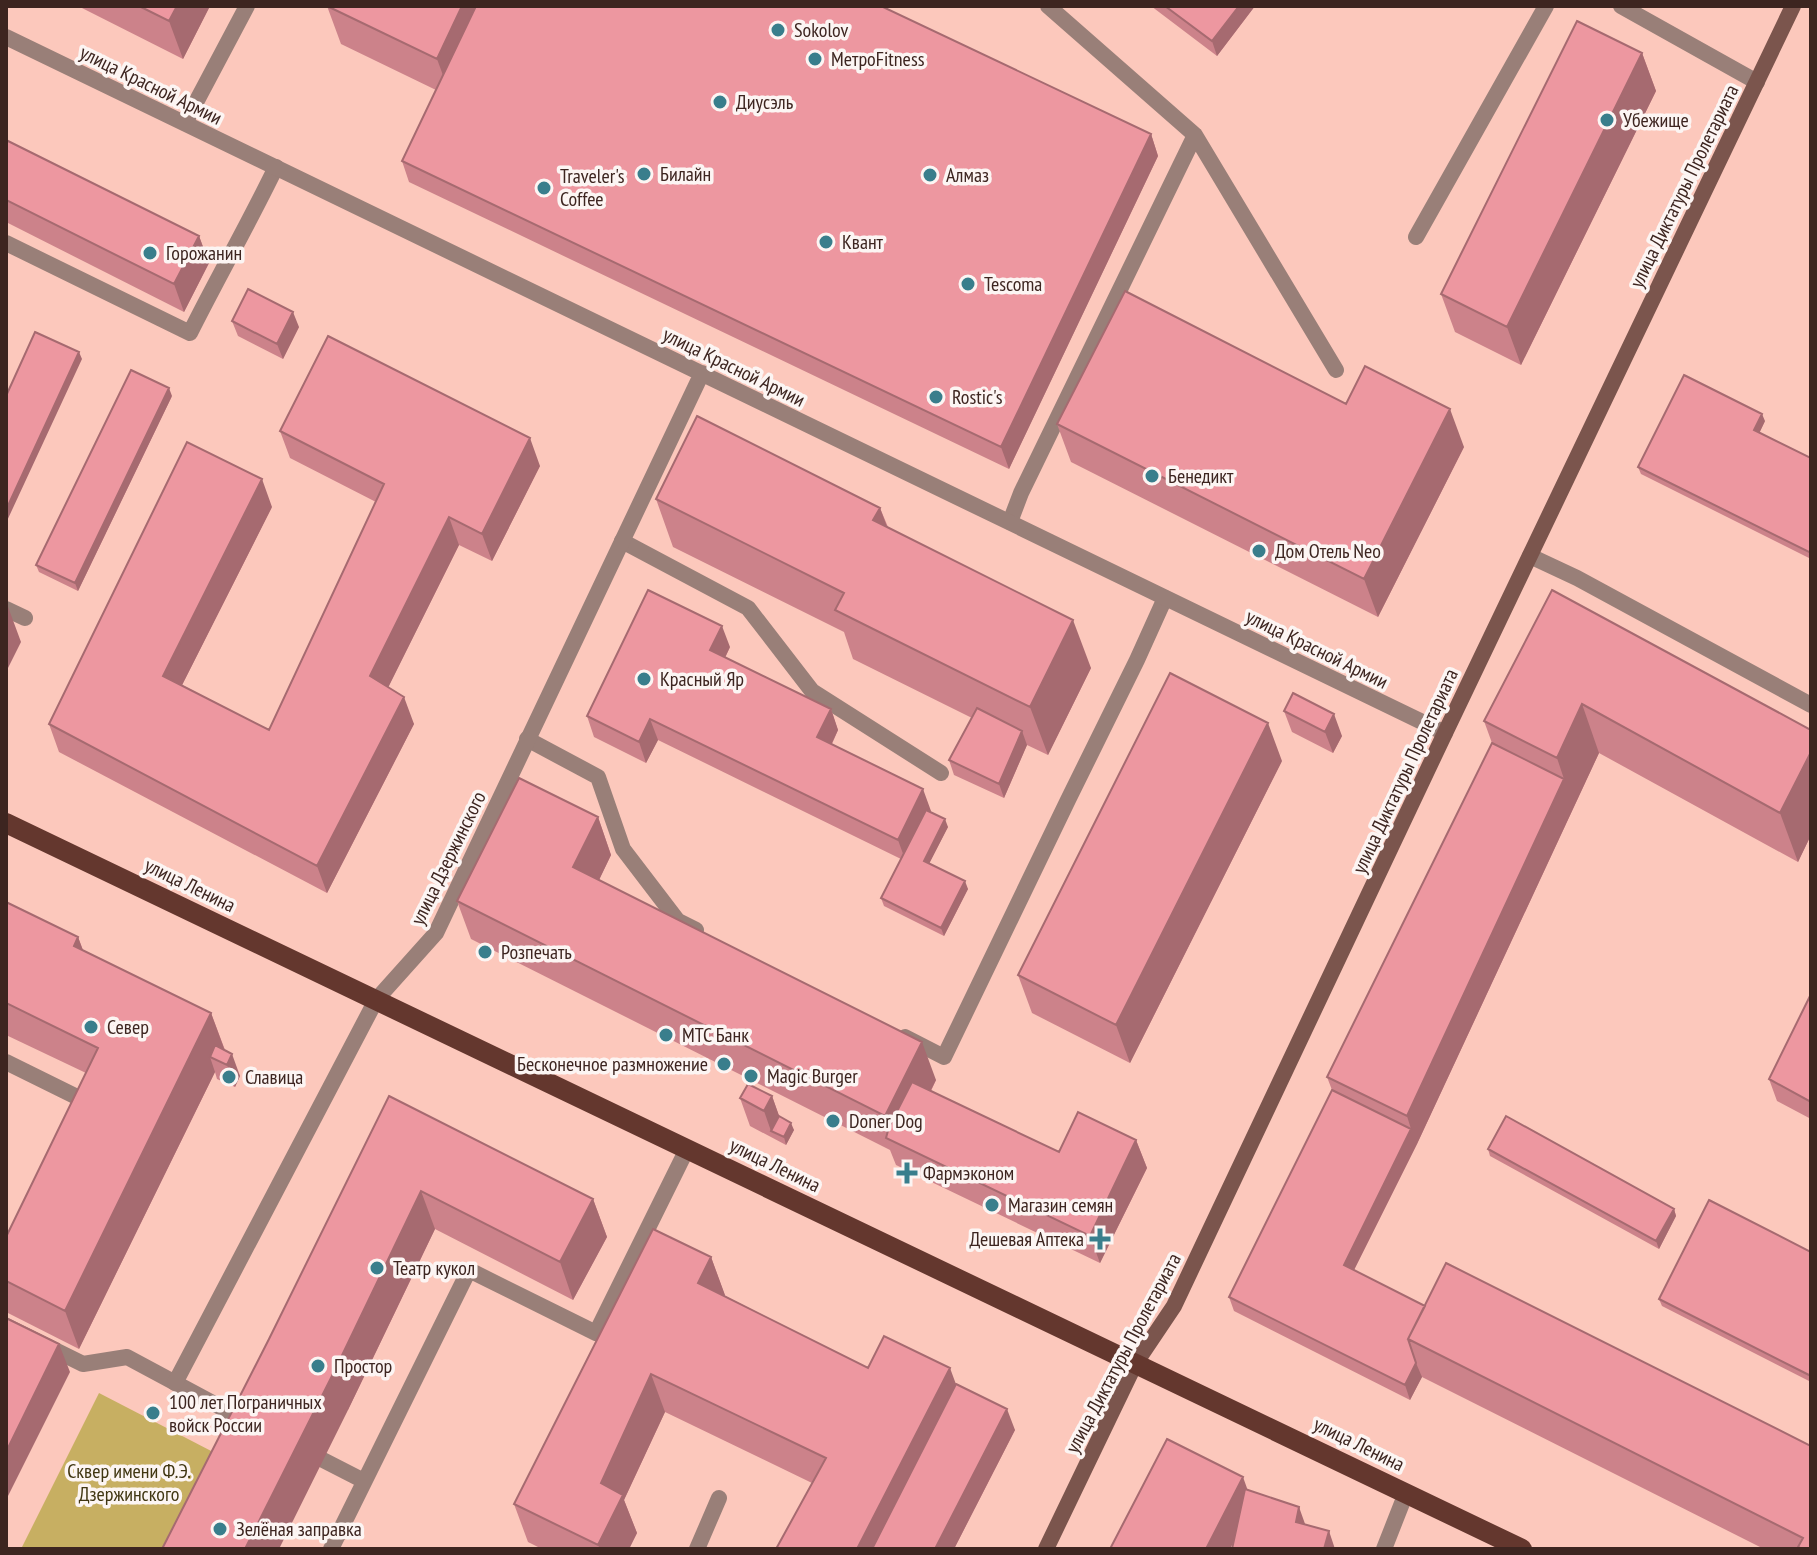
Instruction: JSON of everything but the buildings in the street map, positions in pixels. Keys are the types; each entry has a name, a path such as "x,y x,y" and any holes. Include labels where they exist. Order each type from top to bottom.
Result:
{"main road":[{"name":"улица Ленина","path":"6,823 1522,1549"}],"street":[{"path":"185,123 247,6"},
{"path":"1048,6 1195,135 1336,370"},
{"path":"1416,237 1546,6"},
{"path":"1621,6 1757,82"},
{"name":"улица Диктатуры Пролетариата","path":"1046,1549 1135,1364 1174,1306 1793,6"},
{"name":"улица Красной Армии","path":"6,37 1445,733"},
{"path":"1010,522 1021,493 1195,135"},
{"path":"6,243 190,333 276,167"},
{"name":"улица Дзержинского","path":"175,1383 376,1000 436,933 702,373"},
{"path":"622,541 748,608 812,691 941,773"},
{"path":"1530,556 1577,578 1811,705"},
{"path":"888,1028 944,1057 1165,598"},
{"path":"6,609 25,618"},
{"path":"527,739 598,777 623,849 678,921 706,935"},
{"path":"6,1062 83,1100 69,1127"},
{"path":"331,1549 469,1270 596,1333 687,1149"},
{"path":"6,1326 83,1364 127,1357 258,1427"},
{"path":"323,1460 364,1481"},
{"path":"1384,1549 1406,1493"},
{"path":"697,1549 719,1498"}],"green space":[{"name":"Сквер имени Ф.Э. Дзержинского","path":"99,1393 217,1454 168,1549 21,1549"}],"place":[{"name":"Sokolov","path":"778,30"},
{"name":"МетроFitness","path":"815,59"},
{"name":"Диусэль","path":"720,102"},
{"name":"Убежище","path":"1607,120"},
{"name":"Билайн","path":"644,174"},
{"name":"Алмаз","path":"930,175"},
{"name":"Traveler's Coffee","path":"544,188"},
{"name":"Квант","path":"826,242"},
{"name":"Горожанин","path":"150,253"},
{"name":"Tescoma","path":"968,284"},
{"name":"Rostic's","path":"936,397"},
{"name":"Бенедикт","path":"1152,476"},
{"name":"Дом Отель Neo","path":"1259,551"},
{"name":"Красный Яр","path":"644,679"},
{"name":"Розпечать","path":"485,952"},
{"name":"Север","path":"91,1027"},
{"name":"МТС Банк","path":"666,1035"},
{"name":"Бесконечное размножение","path":"724,1064"},
{"name":"Magic Burger","path":"751,1076"},
{"name":"Славица","path":"229,1077"},
{"name":"Doner Dog","path":"833,1121"},
{"name":"Фармэконом","path":"907,1173"},
{"name":"Магазин семян","path":"992,1205"},
{"name":"Дешевая Аптека","path":"1100,1239"},
{"name":"Театр кукол","path":"377,1268"},
{"name":"Простор","path":"318,1366"},
{"name":"100 лет Пограничных войск России","path":"153,1413"},
{"name":"Зелёная заправка","path":"220,1529"}]}
